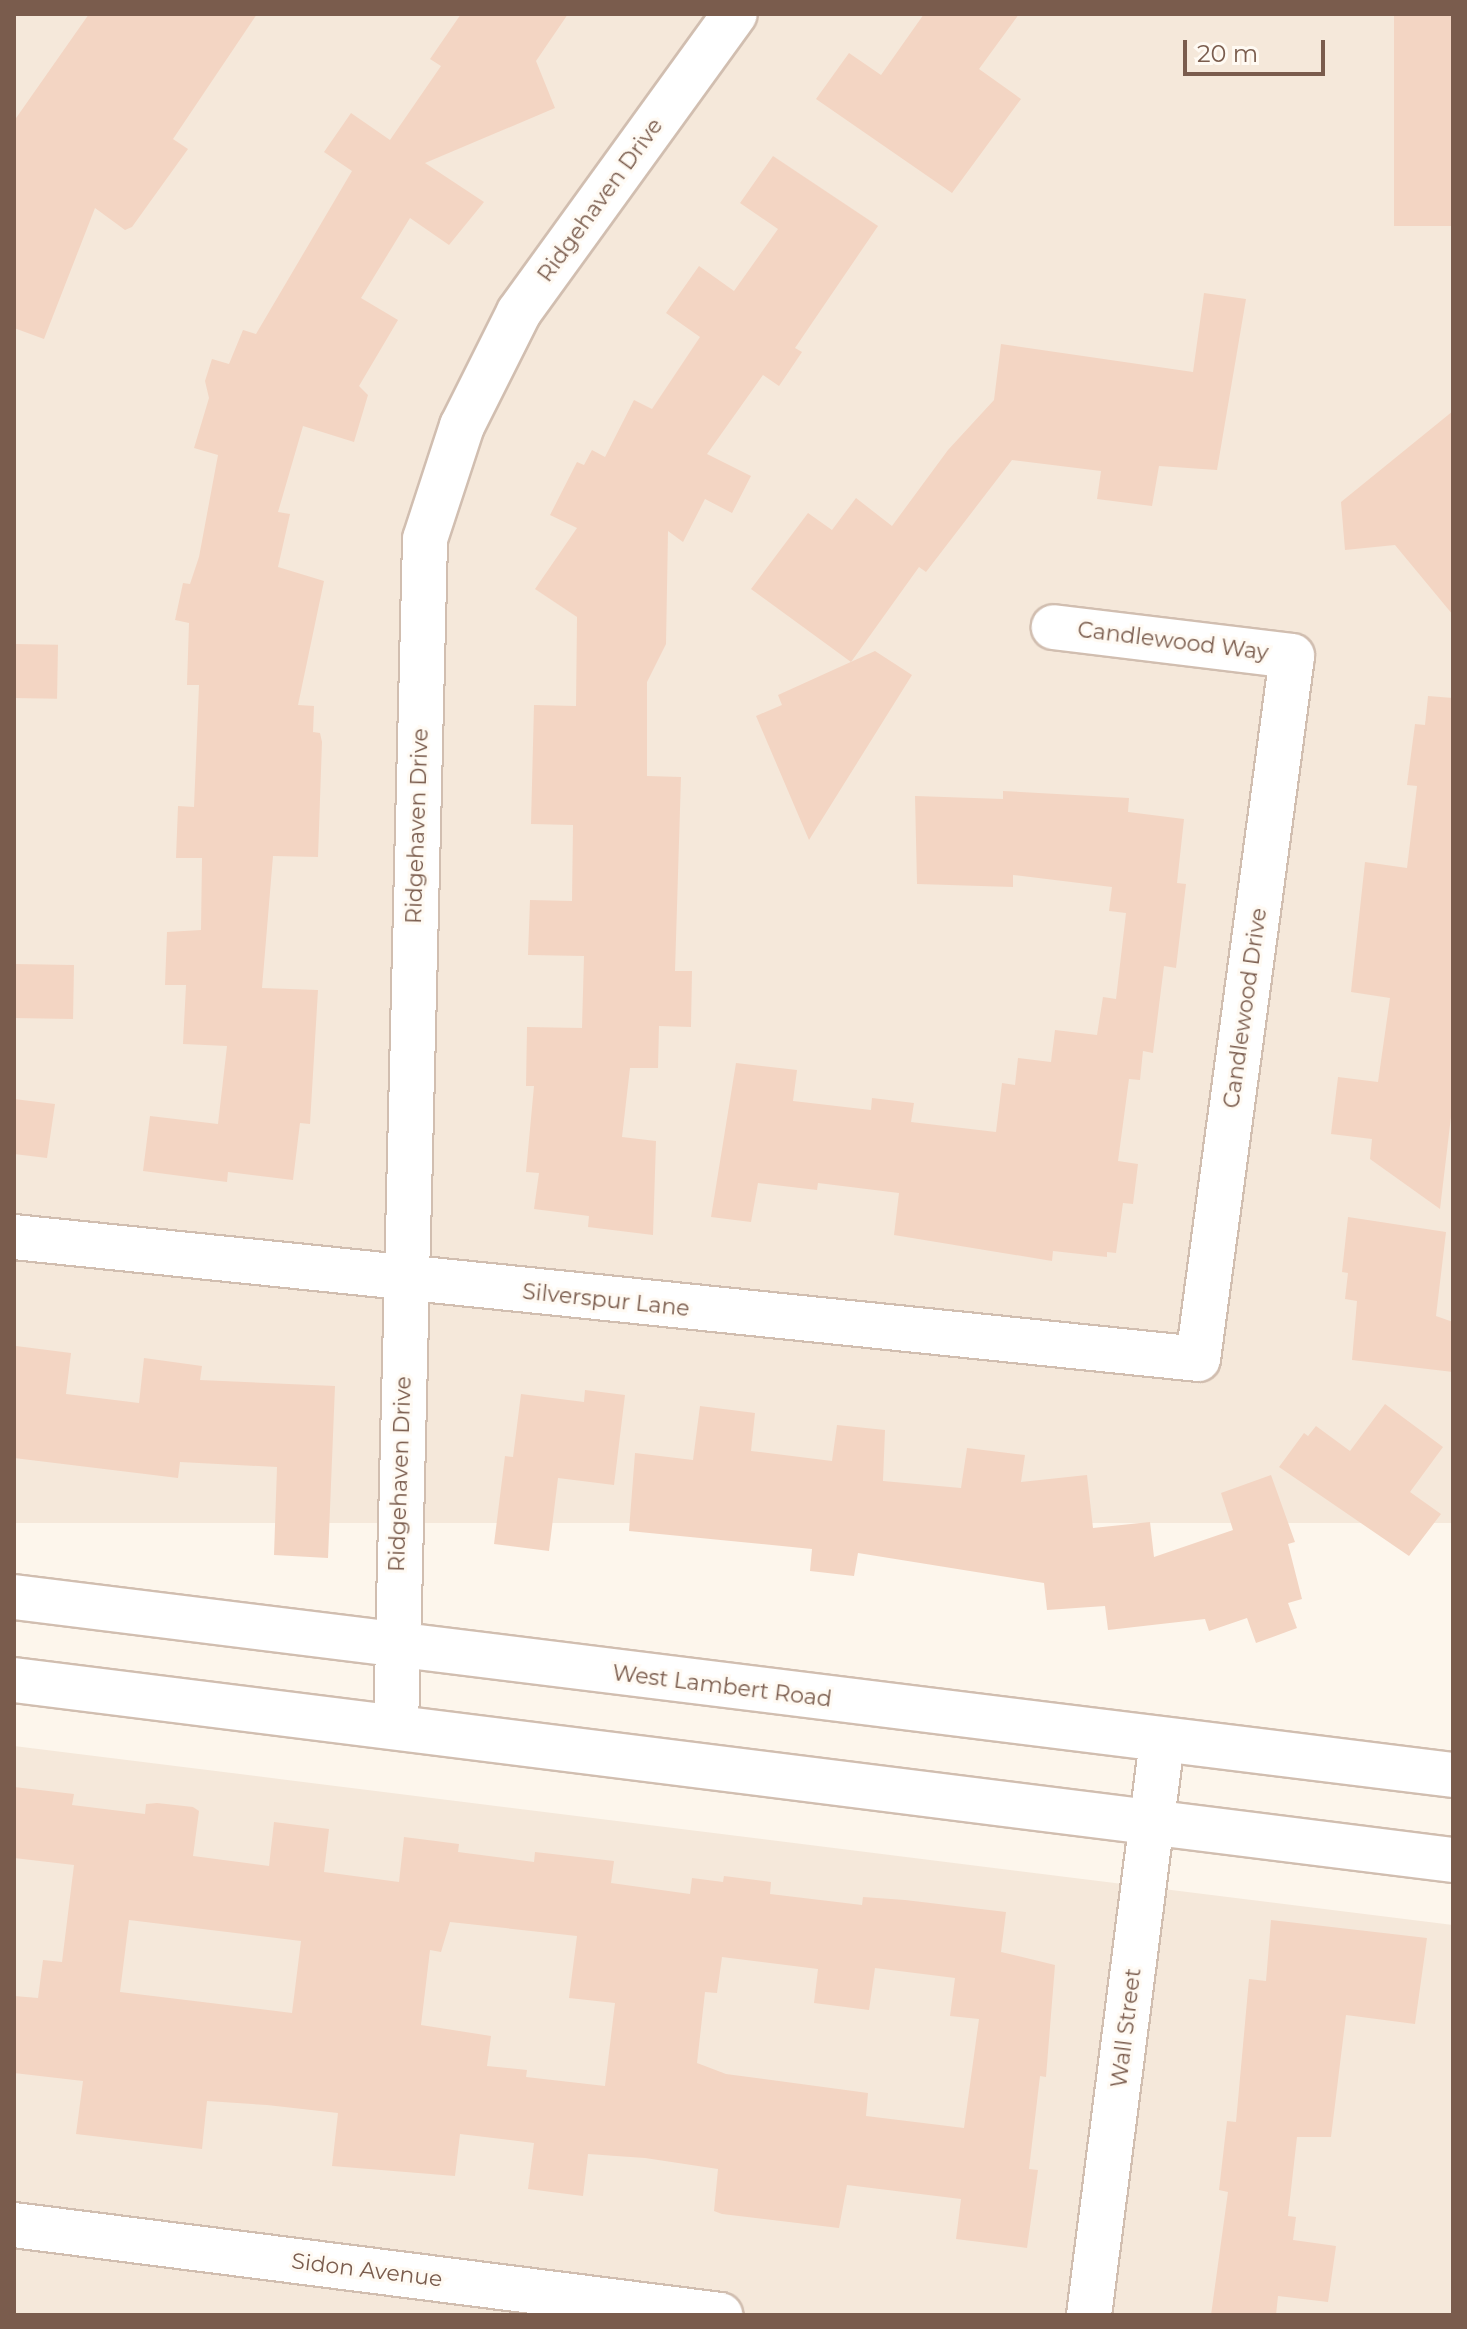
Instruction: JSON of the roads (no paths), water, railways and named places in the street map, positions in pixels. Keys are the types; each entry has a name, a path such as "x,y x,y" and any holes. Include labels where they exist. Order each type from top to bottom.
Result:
{"street":[{"name":"Ridgehaven Drive","path":"396,1727 395,1645 425,539 462,426 519,312 735,14"},
{"name":"Candlewood Way","path":"1054,627 1292,656"},
{"name":"Candlewood Drive","path":"1198,1359 1292,656"},
{"name":"Silverspur Lane","path":"14,1237 405,1280 1198,1359"},
{"name":"West Lambert Road","path":"14,1597 1442,1774"},
{"path":"14,1680 1153,1820 1437,1858"},
{"name":"Wall Street","path":"1089,2315 1162,1741"},
{"name":"Sidon Avenue","path":"14,2225 720,2315"}]}
